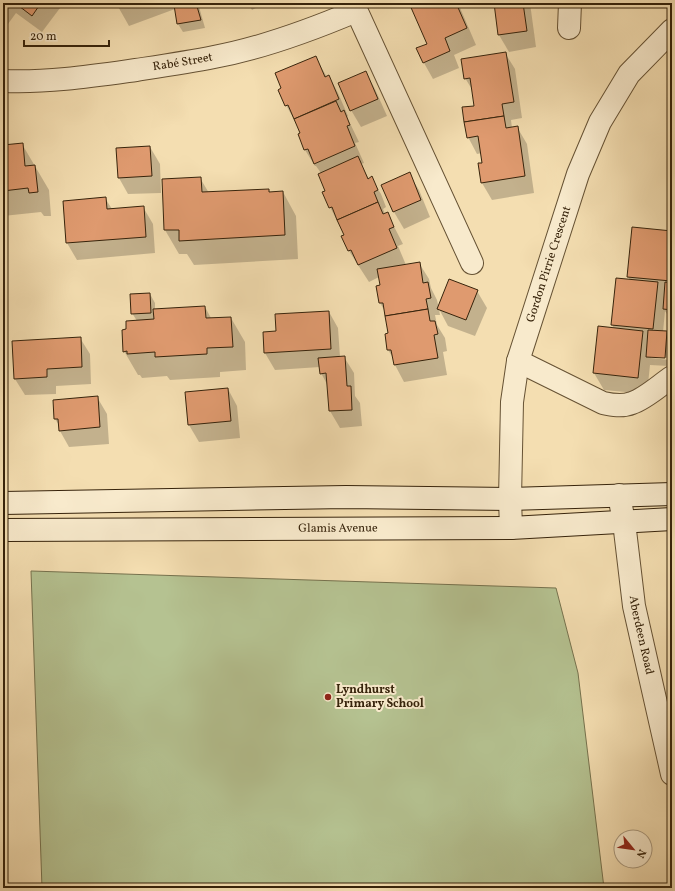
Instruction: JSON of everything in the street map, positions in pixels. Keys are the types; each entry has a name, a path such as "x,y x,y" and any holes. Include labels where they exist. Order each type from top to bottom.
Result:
{"street":[{"path":"569,28 570,3"},
{"name":"Rabé Street","path":"3,82 23,82 107,74 215,57 266,44 304,32 354,7 411,127 472,263"},
{"name":"Gordon Pirrie Crescent","path":"511,528 510,499 512,402 518,361 578,174 600,122 629,74 672,30"},
{"path":"518,361 603,403 613,405 632,403 672,377"},
{"path":"3,503 346,497 510,499 672,494"},
{"name":"Aberdeen Road","path":"619,495 624,522 634,606 672,774"},
{"name":"Glamis Avenue","path":"3,530 511,528 672,519"}],"green space":[{"name":"Lyndhurst Primary School","path":"31,571 556,588 578,673 604,888 42,888"}],"building":[{"path":"15,3 41,3 32,16"},
{"path":"179,3 196,3 201,20 177,24 174,5"},
{"path":"409,3 456,3 467,28 445,38 450,51 423,63 416,48 427,44"},
{"path":"494,3 523,3 527,31 498,35"},
{"path":"506,52 514,102 502,104 504,116 464,122 462,107 474,106 470,78 464,79 461,59"},
{"path":"316,56 325,77 329,75 339,99 294,119 288,105 285,106 278,90 281,88 275,73"},
{"path":"366,71 378,99 350,111 338,83"},
{"path":"336,101 341,112 344,110 350,125 347,126 355,146 314,164 308,149 304,150 298,134 300,133 294,119"},
{"path":"504,116 506,128 518,126 525,176 481,183 478,163 482,163 478,136 467,138 464,122"},
{"path":"23,143 25,166 35,165 38,192 29,193 28,188 3,191 3,145"},
{"path":"150,146 152,176 118,178 116,148"},
{"path":"358,156 368,179 372,176 378,190 374,192 378,202 337,220 332,207 329,208 322,192 325,191 318,174"},
{"path":"410,172 421,200 393,212 381,185"},
{"path":"201,177 202,192 269,189 269,192 283,191 285,235 179,241 179,230 164,230 162,179"},
{"path":"106,197 107,209 144,206 146,237 66,243 63,201"},
{"path":"378,202 383,214 388,212 394,227 389,229 397,248 358,265 351,250 348,251 341,236 344,235 337,220"},
{"path":"632,227 672,231 671,281 627,277"},
{"path":"420,262 423,283 428,282 431,298 426,299 428,309 385,316 383,303 379,303 376,286 380,285 377,269"},
{"path":"616,278 658,282 653,329 611,325"},
{"path":"449,279 478,290 466,320 437,309"},
{"path":"665,282 672,283 672,310 663,309"},
{"path":"150,293 151,313 131,314 130,294"},
{"path":"205,306 206,318 231,317 233,347 207,348 207,354 155,357 155,352 127,354 127,351 123,352 122,330 126,329 126,321 154,319 153,309"},
{"path":"428,309 430,321 435,321 438,334 434,335 438,358 394,365 391,350 387,350 385,334 388,333 385,316"},
{"path":"329,311 331,349 264,353 263,332 276,331 275,314"},
{"path":"598,326 643,331 638,378 593,373"},
{"path":"648,330 667,331 665,358 646,357"},
{"path":"81,337 82,367 47,369 47,377 14,379 12,341"},
{"path":"345,356 347,386 351,386 352,410 329,411 326,373 320,374 318,358"},
{"path":"228,388 231,421 188,425 185,392"},
{"path":"98,396 100,427 59,431 58,419 54,419 53,400"}],"place":[{"name":"Lyndhurst Primary School","path":"328,697"}]}
